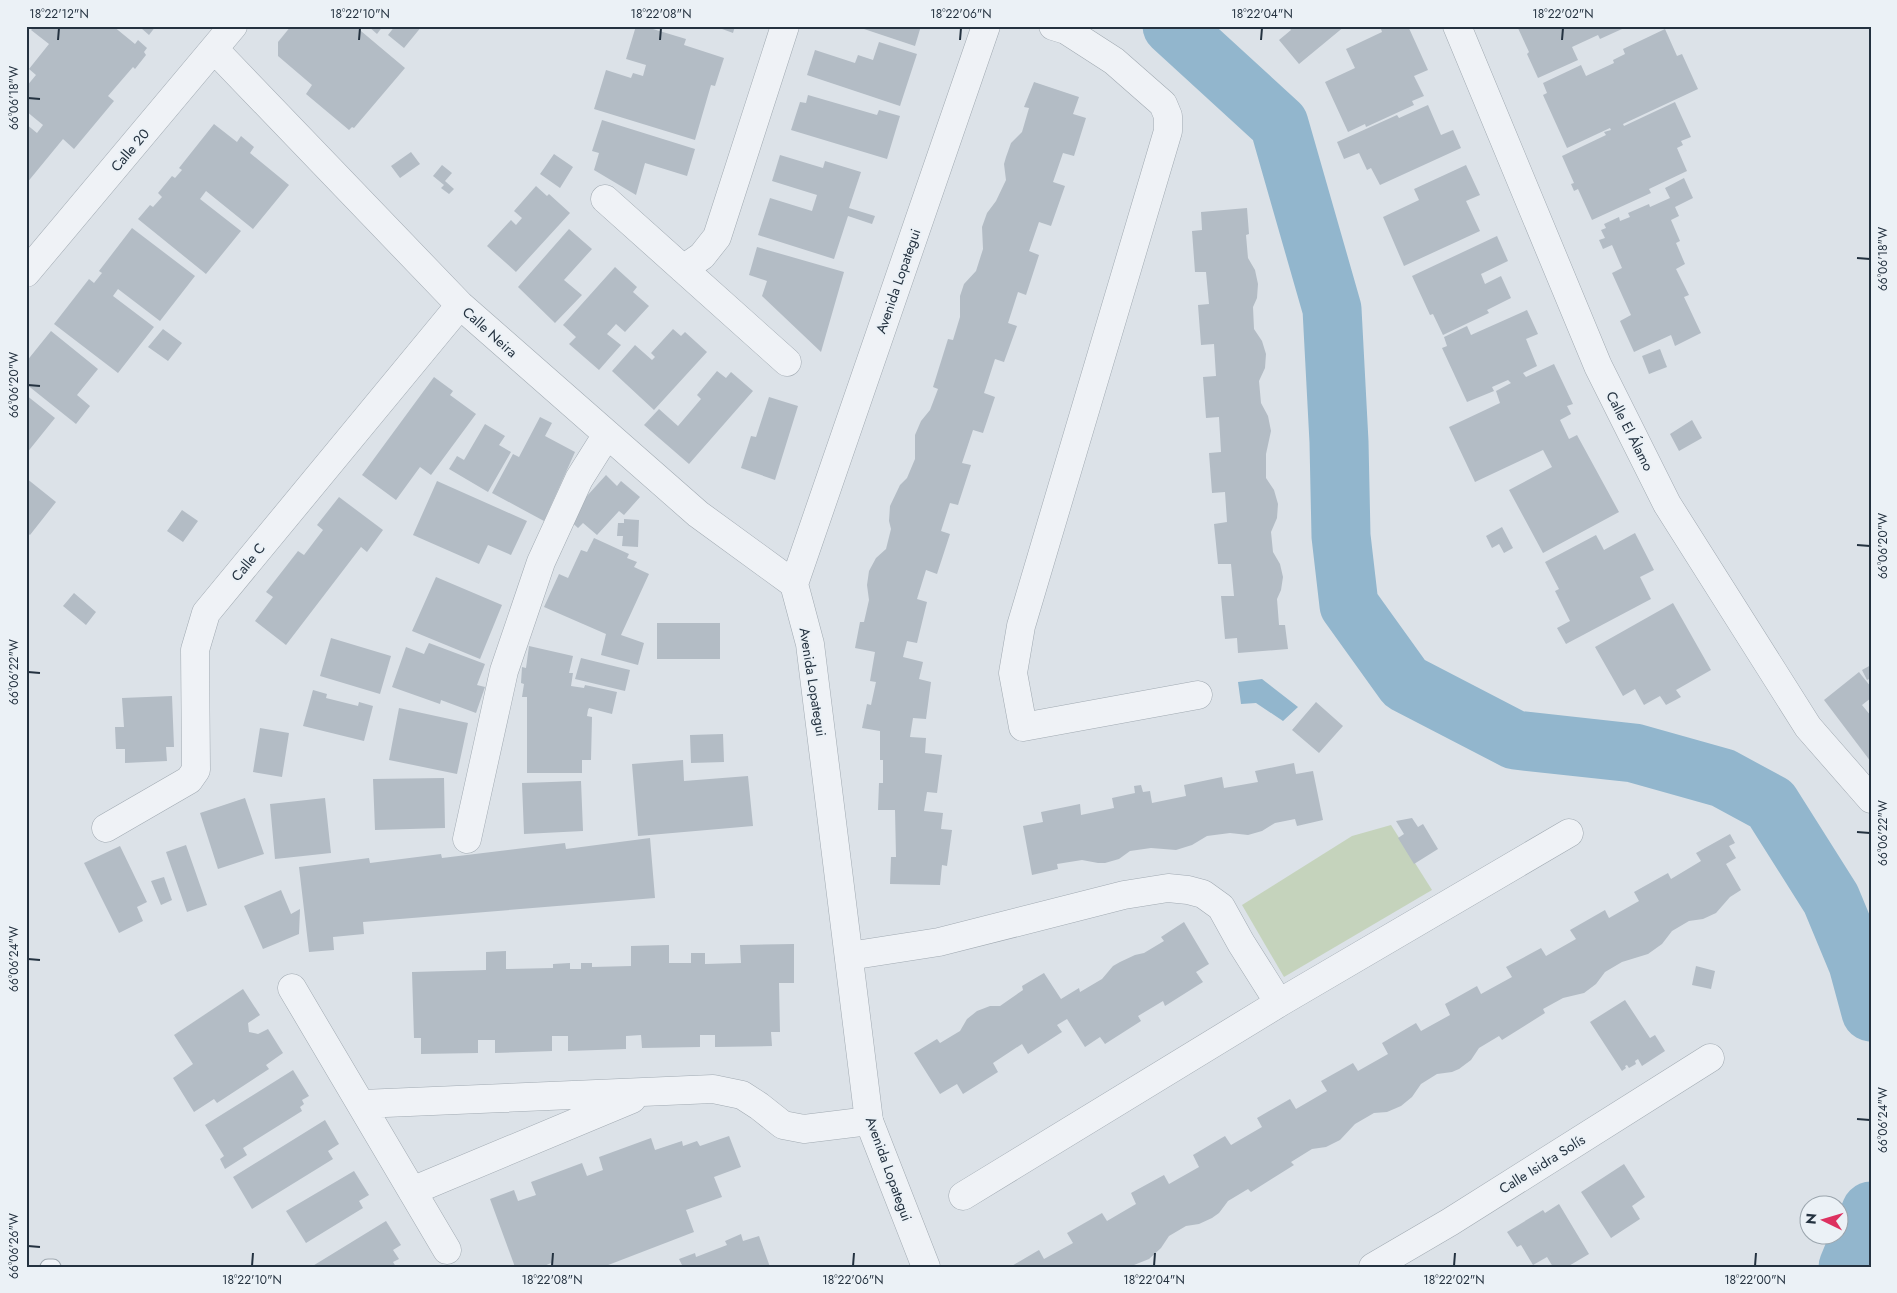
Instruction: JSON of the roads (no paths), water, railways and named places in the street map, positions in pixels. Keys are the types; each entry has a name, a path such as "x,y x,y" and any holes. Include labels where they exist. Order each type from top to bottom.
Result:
{"street":[{"name":"Calle 20","path":"26,273 233,26"},
{"path":"683,269 702,256 717,237 785,26"},
{"name":"Avenida Lopategui","path":"926,1267 869,1122 810,644 794,584 986,26"},
{"path":"1053,26 1066,30 1114,61 1163,104 1168,116 1168,131 1021,626 1013,673 1023,727 1198,694"},
{"name":"Calle El Álamo","path":"1457,26 1598,366 1667,504 1808,727 1871,799"},
{"name":"Calle Neira","path":"214,49 460,305 606,436 698,514 794,584"},
{"path":"605,199 787,362"},
{"name":"Calle C","path":"106,828 189,780 196,770 195,650 206,613 460,305"},
{"path":"467,839 504,671 541,562 579,479 606,436"},
{"path":"963,1196 1279,1003 1569,833"},
{"path":"849,956 939,942 1124,895 1168,888 1188,890 1203,894 1221,907 1279,1003"},
{"path":"292,988 447,1250"},
{"name":"Calle Isidra Solís","path":"1373,1267 1450,1222 1710,1058"},
{"path":"362,1104 713,1089 742,1095 760,1106 783,1125 804,1129 869,1122"},
{"path":"412,1190 650,1092"}],"lane":[{"path":"48,1267 53,1267"}],"water":[{"path":"1262,679 1298,707 1283,721 1256,703 1241,704 1238,682"}],"waterway":[{"path":"1172,26 1279,124 1332,309 1339,442 1341,536 1349,605 1405,683 1515,740 1634,753 1723,778 1771,804 1831,899 1858,964 1871,1012"},
{"path":"1848,1267 1871,1211"}]}
